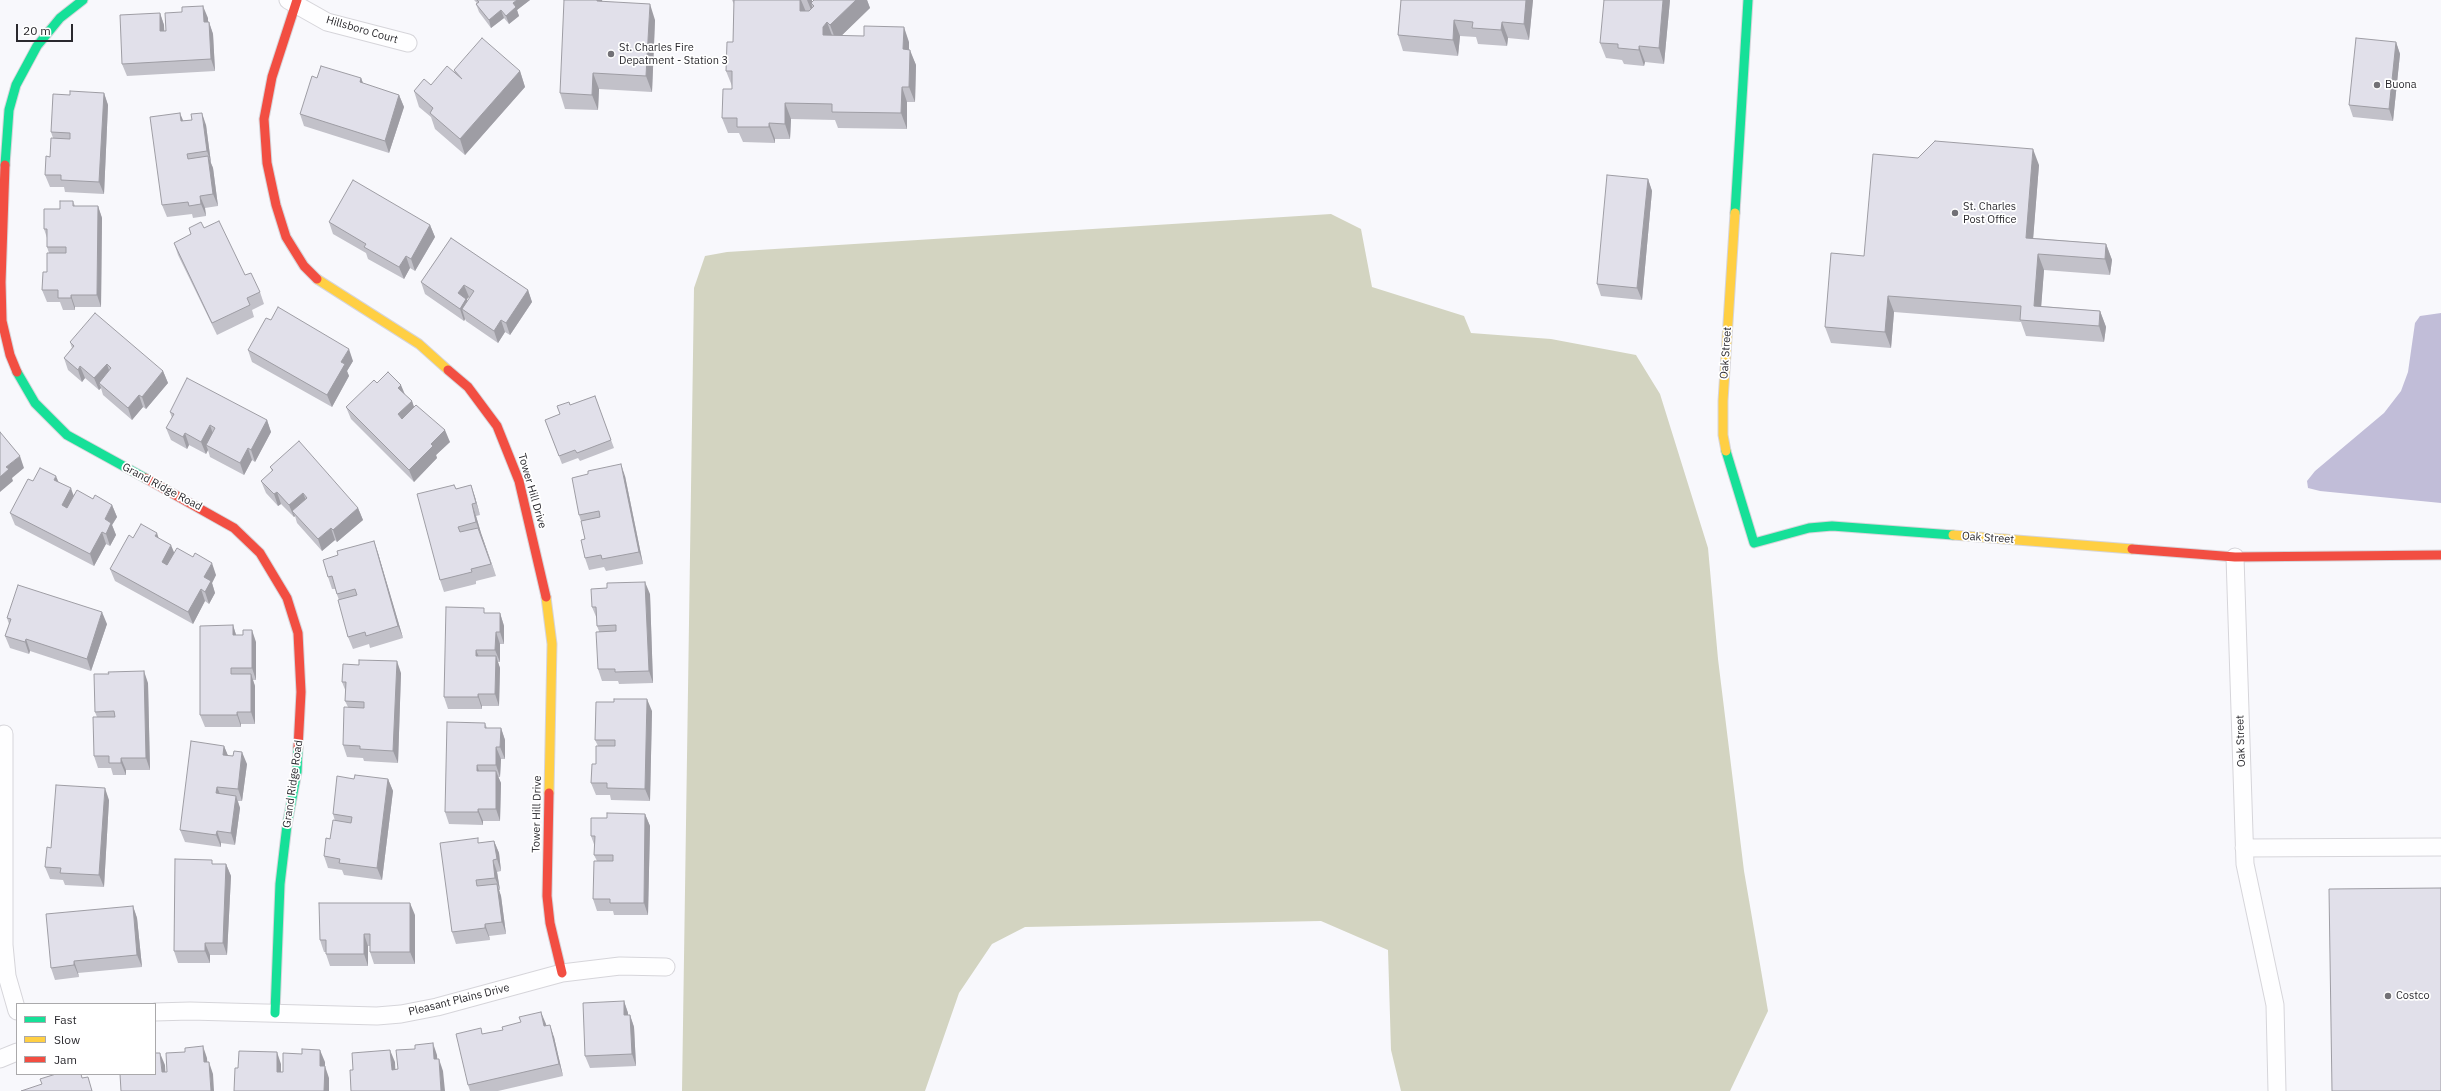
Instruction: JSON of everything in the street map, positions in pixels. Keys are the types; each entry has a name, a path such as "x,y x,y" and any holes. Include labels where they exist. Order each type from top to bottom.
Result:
{"street":[{"name":"Grand Ridge Road","path":"83,0 60,18 37,46 16,85 9,110 5,141 1,282 2,321 17,372 35,403 49,419 67,435 234,528 260,553 287,598 298,633 301,692 299,753 287,824 280,890 275,1013"},
{"name":"Oak Street","path":"1748,0 1723,394 1723,435 1728,462 1754,543 1809,528 1832,526 2234,557 2245,864 2275,1005 2277,1091"},
{"name":"Hillsboro Court","path":"293,1 327,22 408,43"},
{"name":"Tower Hill Drive","path":"293,1 283,48 272,77 264,119 267,163 276,205 286,237 304,266 319,281 419,344 468,387 497,426 519,481 545,586 552,644 547,896 550,923 562,973"},
{"path":"2234,557 2441,555"},
{"path":"4,734 4,945 7,976 16,1008"},
{"path":"2244,848 2441,847"},
{"name":"Pleasant Plains Drive","path":"156,1012 190,1011 377,1016 401,1014 437,1007 562,973 620,966 666,967"},
{"path":"0,1059 16,1052"}],"green space":[{"path":"1331,214 1361,229 1372,287 1464,316 1471,333 1551,339 1636,355 1660,394 1708,548 1718,659 1744,871 1768,1011 1730,1091 1401,1091 1391,1050 1388,950 1321,921 1025,927 992,944 959,993 925,1091 682,1091 694,288 705,256 727,252"}],"shaded area":[{"path":"2441,313 2441,503 2320,491 2308,488 2307,481 2315,471 2384,413 2401,391 2408,372 2415,323 2420,316"}],"building":[{"path":"477,0 517,0 513,3 516,7 506,16 501,10 489,20 476,4 479,2"},
{"name":"St. Charles Fire Depatment - Station 3","path":"564,0 597,0 650,4 646,76 593,73 592,95 560,93"},
{"path":"734,0 800,0 800,11 809,11 814,6 811,3 814,0 856,0 830,25 827,22 823,27 823,35 864,36 864,26 904,27 903,49 910,50 909,87 902,87 901,113 832,112 832,104 785,103 785,124 769,123 769,127 737,127 737,118 722,118 723,89 732,89 732,71 726,71 727,42 733,42"},
{"path":"1401,0 1526,0 1524,24 1502,22 1501,30 1472,28 1473,22 1454,20 1453,40 1398,35"},
{"path":"1604,0 1663,0 1659,48 1639,46 1639,50 1618,48 1618,44 1600,43"},
{"path":"203,6 204,22 209,22 211,59 122,64 120,15 160,13 160,31 166,31 165,13 182,12 182,7"},
{"path":"482,38 520,71 460,139 430,113 433,108 414,91 424,79 431,85 447,66 462,79 454,70"},
{"name":"Buona","path":"2356,38 2396,42 2389,109 2349,105"},
{"path":"321,66 361,78 360,82 399,95 385,141 300,114 312,76 317,78"},
{"path":"70,91 104,93 99,182 61,180 61,175 45,175 46,156 50,157 51,138 70,139 70,133 51,132 53,94 70,95"},
{"path":"180,113 181,121 192,120 191,114 202,113 207,151 187,154 188,159 208,156 213,194 200,196 201,204 189,206 188,202 162,205 150,117"},
{"name":"St. Charles Post Office","path":"1935,141 2033,149 2026,238 2106,244 2105,259 2038,254 2034,306 2100,311 2099,326 2020,320 2021,306 1888,296 1885,332 1825,327 1831,253 1864,256 1873,154 1918,158"},
{"path":"1607,175 1648,179 1637,288 1597,284"},
{"path":"353,180 430,225 411,259 406,256 399,267 364,247 366,244 329,222"},
{"path":"60,201 73,201 73,206 98,206 97,295 71,295 71,298 58,298 58,290 42,290 43,272 47,272 47,253 66,253 66,247 47,247 47,229 44,229 44,209 60,209"},
{"path":"219,221 245,275 251,273 260,292 247,298 250,305 212,323 174,243 191,234 189,228 201,222 204,228"},
{"path":"451,238 528,290 506,323 501,320 494,331 462,309 474,291 464,285 458,293 466,299 460,309 421,282"},
{"path":"278,307 349,349 341,362 345,364 327,395 248,350 266,318 271,320"},
{"path":"95,313 163,371 142,397 139,395 128,408 99,383 111,368 107,364 94,378 80,366 78,370 64,358 74,346 70,342"},
{"path":"388,372 401,385 398,388 412,401 398,414 402,419 416,405 445,430 431,444 433,446 409,470 346,407 374,380 377,383"},
{"path":"187,378 267,420 251,450 248,448 240,463 206,445 215,428 210,425 201,442 185,433 183,437 166,428 174,414 170,412"},
{"path":"595,396 611,440 577,453 575,450 559,456 545,420 560,414 557,406 569,402 570,405"},
{"path":"0,432 20,456 6,467 9,469 0,477"},
{"path":"299,441 358,508 333,530 331,528 318,539 292,511 307,498 303,493 289,505 277,492 274,494 261,481 273,470 270,467"},
{"path":"621,464 639,552 602,559 601,555 585,558 581,540 585,539 581,521 600,517 599,511 579,515 572,478 588,474 588,471"},
{"path":"40,468 56,476 54,480 71,488 62,505 67,508 77,490 93,499 95,495 112,505 105,519 111,523 106,534 102,532 90,554 10,513 28,479 33,481"},
{"path":"454,485 456,489 471,485 476,503 472,504 476,522 458,527 460,532 478,528 491,564 471,569 472,572 440,580 417,494"},
{"path":"141,524 157,533 155,536 171,545 162,562 167,565 177,548 193,557 195,553 212,563 204,577 211,581 205,592 201,589 188,612 110,569 129,535 133,538"},
{"path":"374,541 398,626 366,636 365,632 348,637 338,600 357,595 355,589 337,594 332,576 328,577 323,560 338,555 337,551"},
{"path":"645,582 649,671 615,672 615,669 598,669 596,632 616,631 616,625 597,626 596,607 592,607 591,589 607,588 607,583"},
{"path":"18,585 102,612 87,659 26,639 25,642 5,636 11,619 7,618"},
{"path":"446,607 484,608 484,613 500,613 500,632 496,632 495,650 476,650 476,656 496,656 495,694 478,694 478,697 444,697"},
{"path":"233,625 233,635 243,635 243,630 252,630 252,668 231,668 231,674 251,674 251,712 237,712 237,715 200,715 200,626"},
{"path":"359,660 397,661 393,751 360,749 360,746 343,745 344,707 364,708 364,702 345,701 346,682 342,682 343,664 359,665"},
{"path":"144,671 146,758 121,758 121,763 109,763 109,756 94,756 93,717 115,717 114,711 95,712 94,674"},
{"path":"614,699 647,699 645,789 607,788 607,783 591,783 592,764 596,764 596,746 615,746 615,740 595,740 596,702 614,702"},
{"path":"447,722 485,723 485,728 501,728 500,747 496,747 496,765 477,765 477,771 496,771 496,809 478,809 478,812 445,812"},
{"path":"191,741 224,746 223,755 233,756 234,751 242,752 238,789 217,787 216,793 236,796 231,833 217,831 216,835 180,830"},
{"path":"355,775 388,779 377,868 339,863 340,859 324,856 326,838 330,839 333,820 351,823 352,817 333,814 337,776 354,779"},
{"path":"56,785 105,788 99,875 60,873 61,868 45,867 47,847 51,848"},
{"path":"607,813 645,814 644,903 610,903 610,899 593,899 594,861 613,861 613,855 594,855 595,836 591,836 591,818 607,818"},
{"path":"478,838 478,843 494,841 497,859 493,860 495,878 476,880 477,886 497,884 502,922 485,924 485,928 452,932 440,843"},
{"path":"175,859 212,860 212,864 226,864 223,943 205,943 205,951 174,951"},
{"name":"Costco","path":"2441,888 2441,1091 2332,1091 2329,889"},
{"path":"319,903 410,903 410,952 370,952 370,934 364,934 364,954 326,954 326,940 320,940"},
{"path":"133,906 137,955 74,961 74,965 51,968 46,914"},
{"path":"624,1001 624,1015 630,1015 632,1054 585,1056 583,1003"},
{"path":"541,1012 544,1026 550,1025 559,1064 468,1085 456,1034 481,1028 482,1034 503,1030 502,1027 521,1022 519,1017"},
{"path":"433,1043 434,1059 439,1059 441,1091 351,1091 350,1070 353,1070 352,1053 390,1050 392,1070 398,1069 396,1050 415,1049 415,1045"},
{"path":"203,1046 204,1062 209,1062 211,1091 121,1091 120,1075 156,1075 156,1053 160,1053 162,1072 167,1072 166,1053 185,1052 185,1048"},
{"path":"302,1049 320,1050 320,1066 325,1066 324,1091 234,1091 235,1068 238,1068 239,1051 277,1052 277,1072 283,1072 283,1053 302,1054"},
{"path":"53,1075 81,1075 82,1078 88,1077 92,1091 21,1091 42,1084 40,1079"}],"traffic: fast":[{"path":"5,165 9,110 16,85 37,46 60,18 83,0"},
{"path":"1735,213 1748,0"},
{"path":"17,372 35,403 67,435 145,478"},
{"path":"1726,451 1754,543 1809,528 1832,526 1953,535"},
{"path":"275,1013 280,884 287,825 297,772 298,748"}],"traffic: slow":[{"path":"1726,451 1723,435 1723,401 1735,213"},
{"path":"317,279 419,344 448,370"},
{"path":"1953,535 2132,549"},
{"path":"546,597 552,644 549,793"}],"traffic: jam":[{"path":"297,0 272,77 264,119 267,163 276,205 286,237 304,266 317,279"},
{"path":"5,165 1,282 2,321 10,355 17,372"},
{"path":"448,370 468,387 497,426 519,481 546,597"},
{"path":"145,478 234,528 260,553 287,598 298,633 301,692 298,748"},
{"path":"2132,549 2235,557 2441,555"},
{"path":"549,793 547,896 550,923 562,973"}],"place":[{"name":"St. Charles Fire Depatment - Station 3","path":"611,54"},
{"name":"Buona","path":"2377,85"},
{"name":"St. Charles Post Office","path":"1955,213"},
{"name":"Costco","path":"2388,996"}]}
